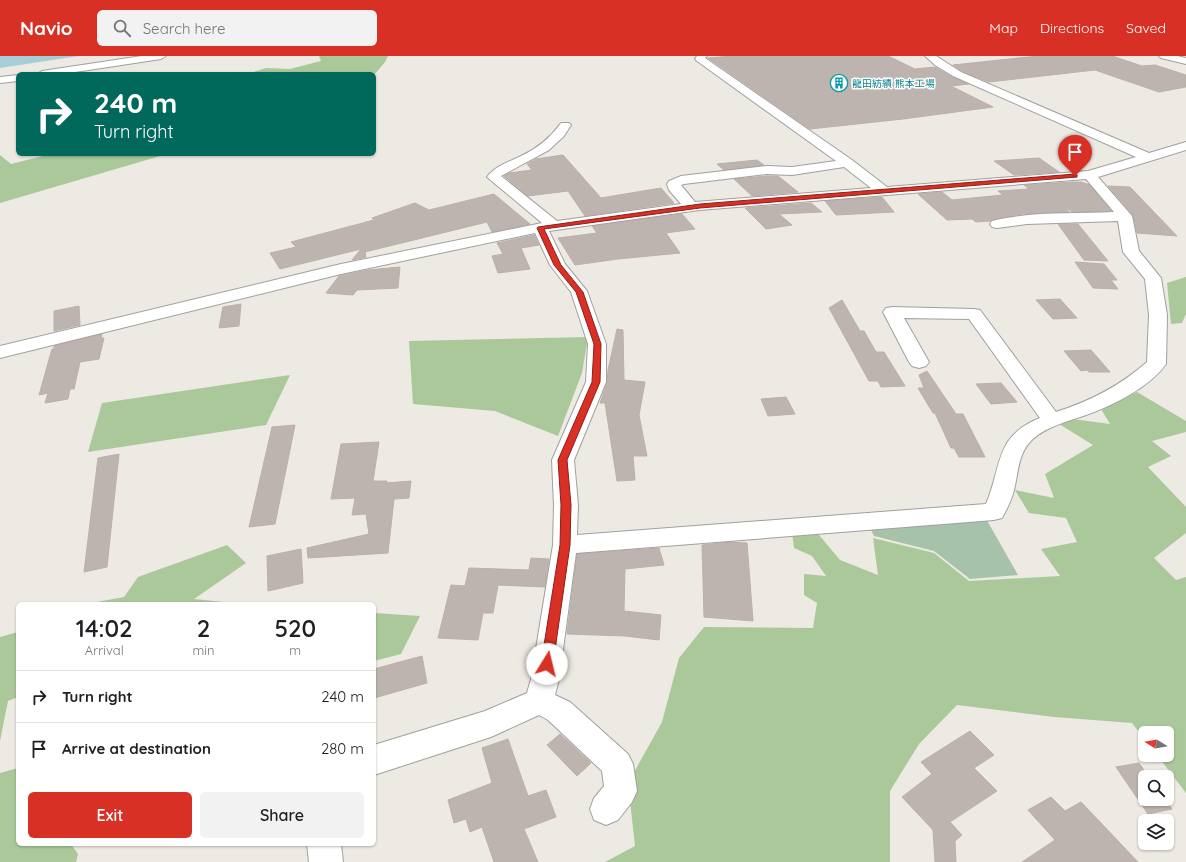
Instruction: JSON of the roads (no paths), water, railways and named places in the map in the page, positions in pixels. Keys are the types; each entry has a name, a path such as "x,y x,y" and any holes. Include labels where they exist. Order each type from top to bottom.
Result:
{"street":[{"path":"55,72 161,56"},
{"path":"702,56 700,59 847,162 885,192"},
{"path":"930,56 938,63 957,74 1149,158"},
{"path":"1164,56 1186,62"},
{"path":"0,80 16,78"},
{"path":"539,701 545,679 565,545 566,505 563,460 596,382 597,344 579,292 558,265 547,227 494,177 498,172 558,137 565,125"},
{"path":"0,352 341,269 547,227 691,208 1089,175 1186,146"},
{"path":"691,208 676,190 674,184 681,180 767,170 792,171 847,162"},
{"path":"565,545 994,512 1003,489 1008,460 1022,438 1045,422 1089,408 1126,388 1145,375 1156,364 1158,315 1153,278 1140,264 1132,252 1128,240 1125,216 1089,175"},
{"path":"997,224 1027,220 1125,216"},
{"path":"919,362 892,312 974,314 1052,420"},
{"path":"376,759 491,723 539,701"},
{"path":"539,701 559,711 616,764 620,791 606,809"},
{"path":"324,846 326,862"}],"water":[{"path":"0,56 79,56 0,68"}],"place":[{"name":"龍田紡績 熊本工場","path":"839,83"}]}
